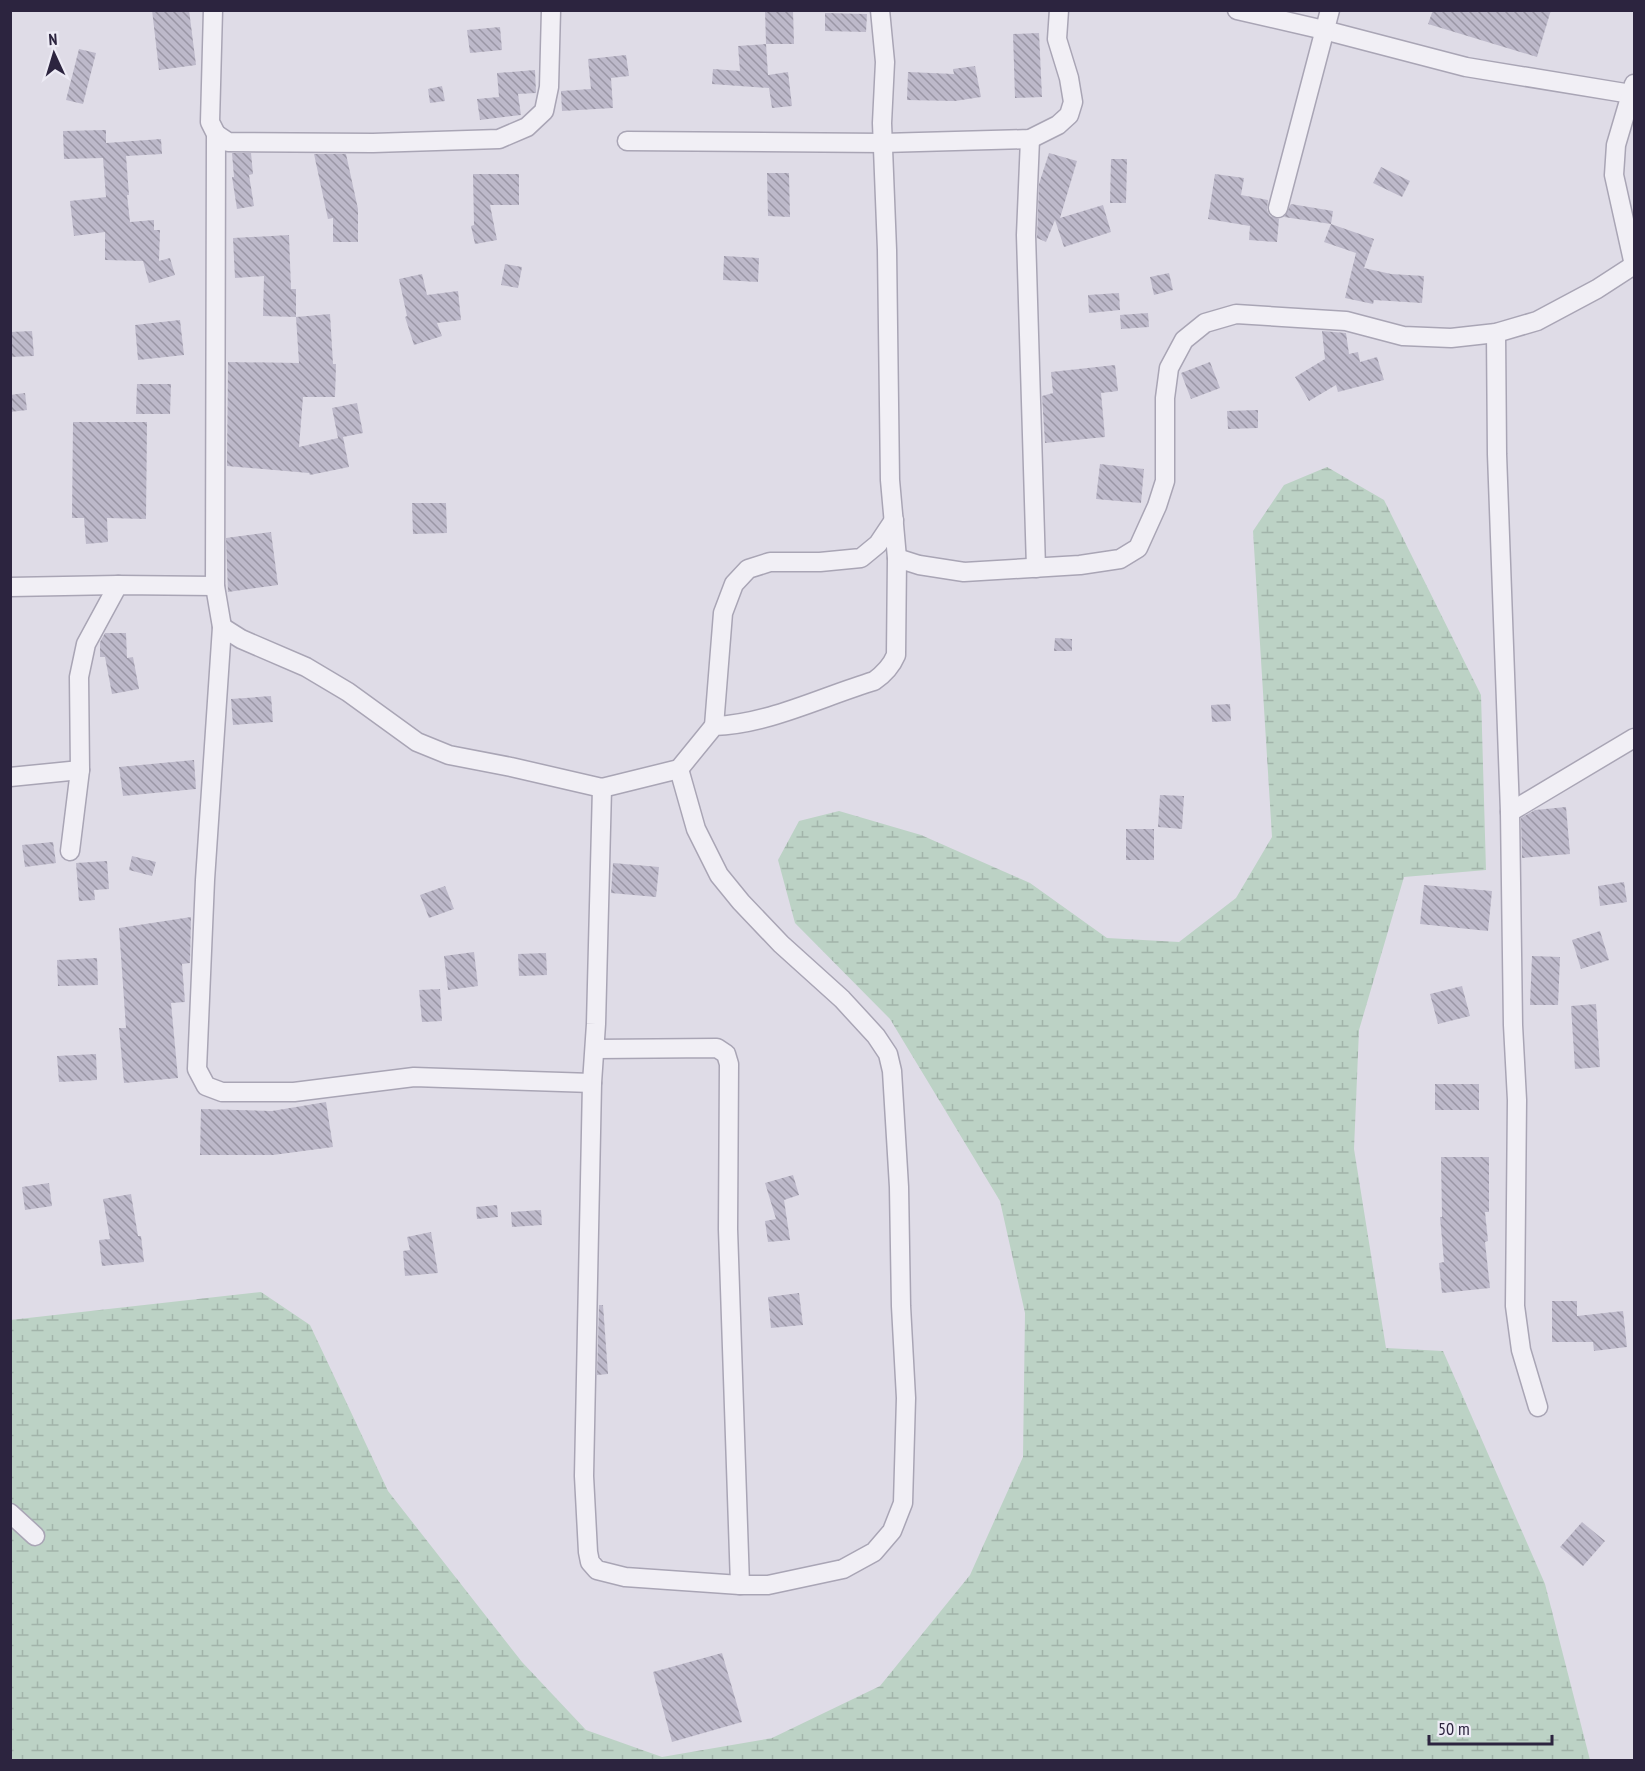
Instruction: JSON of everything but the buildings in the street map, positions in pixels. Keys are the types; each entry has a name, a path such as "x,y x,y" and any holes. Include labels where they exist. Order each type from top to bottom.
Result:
{"street":[{"path":"213,10 210,122 216,134 215,586 222,627 205,880 197,1069 206,1086 222,1092 294,1092 414,1077 592,1083"},
{"path":"216,134 228,142 373,143 499,139 527,127 544,111 549,87 551,10"},
{"path":"714,726 738,725 771,716 874,681 891,666 896,655 897,558 890,480 883,143 885,62 880,10"},
{"path":"627,141 883,143 1030,139 1059,124 1069,115 1072,102 1069,78 1057,39 1059,10"},
{"path":"897,558 919,566 964,572 1036,568 1120,559 1138,548 1157,506 1165,481 1166,398 1169,368 1184,340 1205,323 1236,314 1346,321 1403,336 1451,338 1496,333 1537,321 1597,289 1634,265 1614,175 1616,145 1633,89 1466,67 1237,10"},
{"path":"1278,208 1330,10"},
{"path":"1030,139 1026,235 1036,568"},
{"path":"1496,333 1497,454 1510,812 1516,1100 1515,1306 1521,1350 1538,1407"},
{"path":"222,627 241,639 306,667 348,692 417,742 449,755 602,788 679,770 714,726 723,613 734,584 748,569 770,562 820,562 861,558 878,544 894,520"},
{"path":"70,851 80,770 79,677 86,644 118,585"},
{"path":"10,587 215,586"},
{"path":"1510,812 1635,738"},
{"path":"10,777 80,770"},
{"path":"602,788 595,1049 592,1083 584,1476 590,1562 597,1570 625,1576 740,1585 768,1585 843,1569 874,1552 892,1531 903,1503 906,1398 901,1306 899,1187 892,1071 888,1054 876,1036 842,999 781,944 719,875 696,829 679,770"},
{"path":"595,1049 717,1048 726,1054 729,1064 728,1230 740,1585"},
{"path":"10,1513 35,1536"}],"green space":[{"path":"1327,467 1384,500 1481,695 1486,870 1404,877 1359,1030 1354,1149 1386,1348 1443,1351 1545,1584 1590,1760 11,1760 10,1320 261,1292 310,1325 388,1491 522,1662 586,1730 662,1757 772,1738 880,1686 970,1575 1023,1457 1025,1313 1000,1201 890,1019 795,923 778,860 799,821 839,811 921,835 1030,883 1107,938 1179,942 1236,898 1272,837 1253,531 1284,485"}]}
